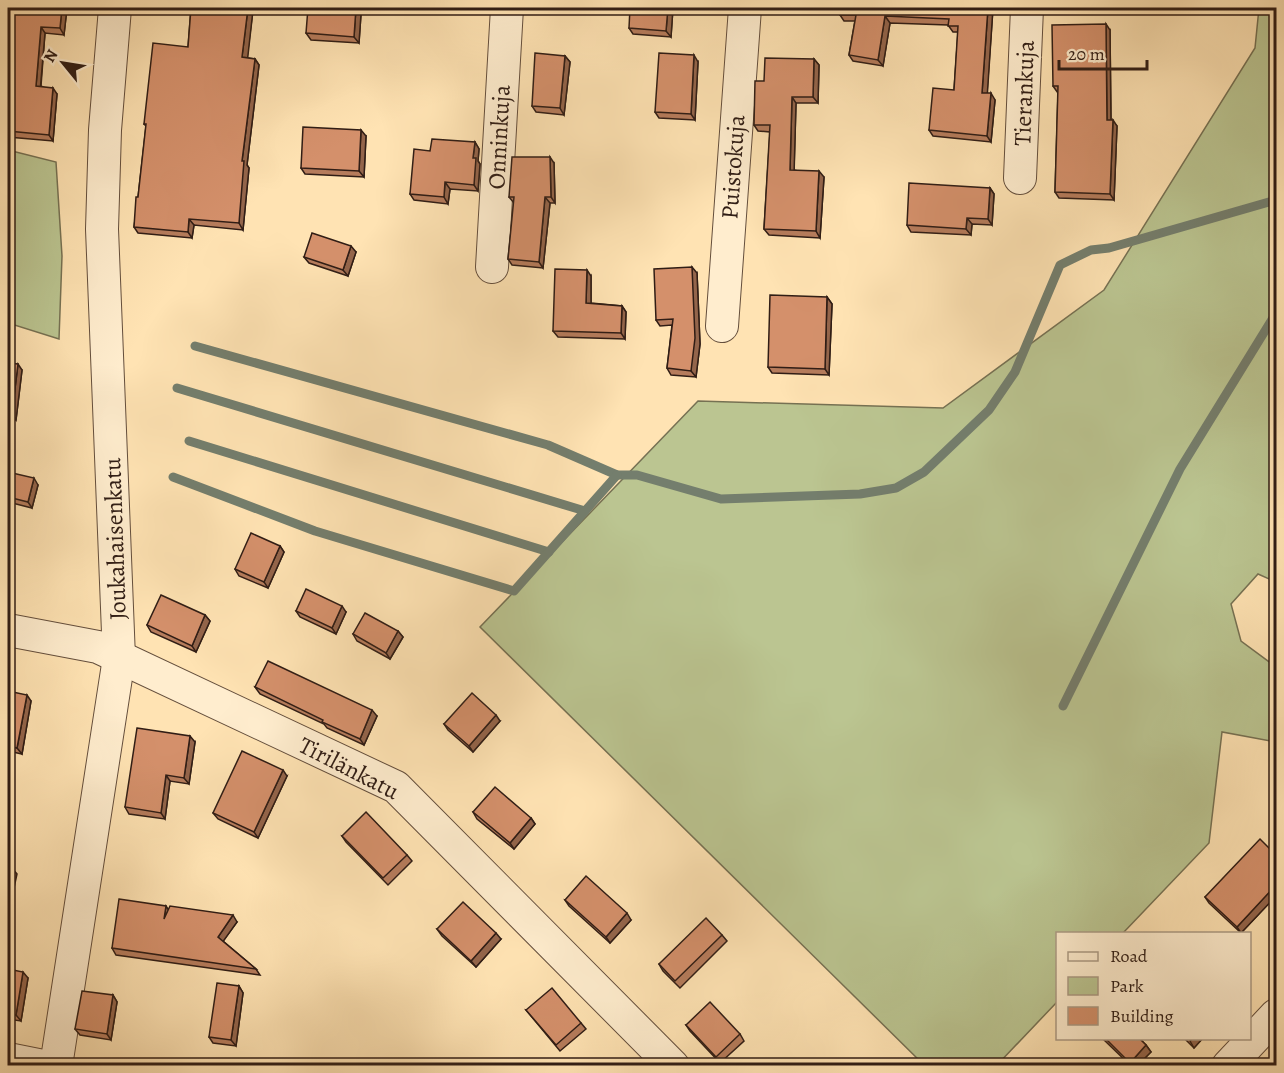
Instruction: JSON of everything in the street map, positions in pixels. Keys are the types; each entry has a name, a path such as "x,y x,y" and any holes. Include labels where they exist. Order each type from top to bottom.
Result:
{"street":[{"name":"Joukahaisenkatu","path":"56,1065 119,658 102,229 105,130 116,8"},
{"name":"Onninkuja","path":"492,267 507,8"},
{"name":"Puistokuja","path":"722,326 745,8"},
{"name":"Tierankuja","path":"1020,178 1028,8"},
{"name":"Tirilänkatu","path":"8,630 98,647 396,787 673,1065"},
{"path":"1228,1065 1276,1015"},
{"path":"8,1059 43,1065"}],"green space":[{"path":"1259,8 1276,8 1276,582 1258,574 1231,604 1241,641 1276,667 1276,742 1222,732 1209,843 1124,932 1056,932 1056,1003 997,1065 924,1065 480,627 698,401 943,408 1104,290 1255,48"},
{"path":"8,150 56,162 62,256 59,339 8,323"}],"building":[{"path":"13,8 62,8 60,28 41,27 36,86 53,88 49,135 8,131 8,59"},
{"path":"191,8 248,8 242,57 255,59 242,161 244,161 239,223 189,219 188,232 134,227 153,43 188,47"},
{"path":"308,8 356,8 354,37 306,33"},
{"path":"630,8 668,8 666,31 629,28"},
{"path":"840,8 988,8 982,93 991,93 987,136 929,130 933,88 954,90 958,26 948,26 949,19 885,16 878,60 849,55 856,15 840,15"},
{"path":"1106,24 1107,120 1113,120 1110,194 1055,192 1058,86 1053,86 1052,25"},
{"path":"535,53 565,56 560,108 532,106"},
{"path":"659,53 694,55 691,114 655,112"},
{"path":"765,58 814,59 813,97 792,97 790,170 819,171 816,231 764,229 770,125 754,125 755,81 764,81"},
{"path":"303,127 361,130 359,171 301,168"},
{"path":"432,139 475,142 474,185 445,182 444,197 410,194 414,149 430,151"},
{"path":"512,157 550,157 551,197 545,197 539,262 508,259 514,197 509,197"},
{"path":"909,183 990,188 988,219 967,218 966,229 907,225"},
{"path":"312,233 351,246 343,270 304,257"},
{"path":"692,267 695,338 691,371 667,368 673,319 656,320 654,269"},
{"path":"555,269 587,270 586,303 622,306 621,333 553,331"},
{"path":"770,295 827,297 825,369 768,367"},
{"path":"8,363 18,364 12,413 8,413"},
{"path":"8,472 34,478 28,502 8,497"},
{"path":"251,533 280,546 264,582 235,569"},
{"path":"306,589 342,606 332,628 296,611"},
{"path":"161,595 205,615 192,646 147,625"},
{"path":"365,613 398,631 386,653 353,634"},
{"path":"268,661 372,710 360,739 255,687"},
{"path":"8,691 27,695 17,748 8,746"},
{"path":"472,693 496,715 469,746 444,724"},
{"path":"137,728 190,736 184,778 166,775 161,813 125,807"},
{"path":"242,751 283,770 254,832 213,813"},
{"path":"495,787 531,818 510,843 473,812"},
{"path":"366,812 407,855 383,878 342,836"},
{"path":"1260,839 1276,855 1276,888 1275,886 1237,927 1205,897"},
{"path":"8,867 12,868 8,889"},
{"path":"586,876 627,913 606,937 565,900"},
{"path":"119,899 166,906 164,919 170,906 233,915 218,937 256,969 112,948"},
{"path":"463,902 496,933 471,961 437,929"},
{"path":"706,918 722,935 675,981 659,964"},
{"path":"8,969 23,972 16,1015 8,1013"},
{"path":"217,983 239,986 231,1040 209,1037"},
{"path":"552,988 581,1023 556,1045 526,1010"},
{"path":"82,991 113,995 107,1034 75,1029"},
{"path":"710,1002 740,1034 716,1057 686,1025"},
{"path":"1107,1040 1141,1040 1146,1045 1130,1063"},
{"path":"1276,1056 1276,1065 1267,1065"}],"waterway":[{"path":"195,346 548,445 617,475 637,475 721,499 860,494 896,488 924,472 989,410 1015,372 1060,265 1091,250 1109,248 1276,200"},
{"path":"1063,706 1180,469 1276,313"},
{"path":"177,388 585,511"},
{"path":"189,441 549,552"},
{"path":"173,477 315,531 514,591 617,475"}]}
